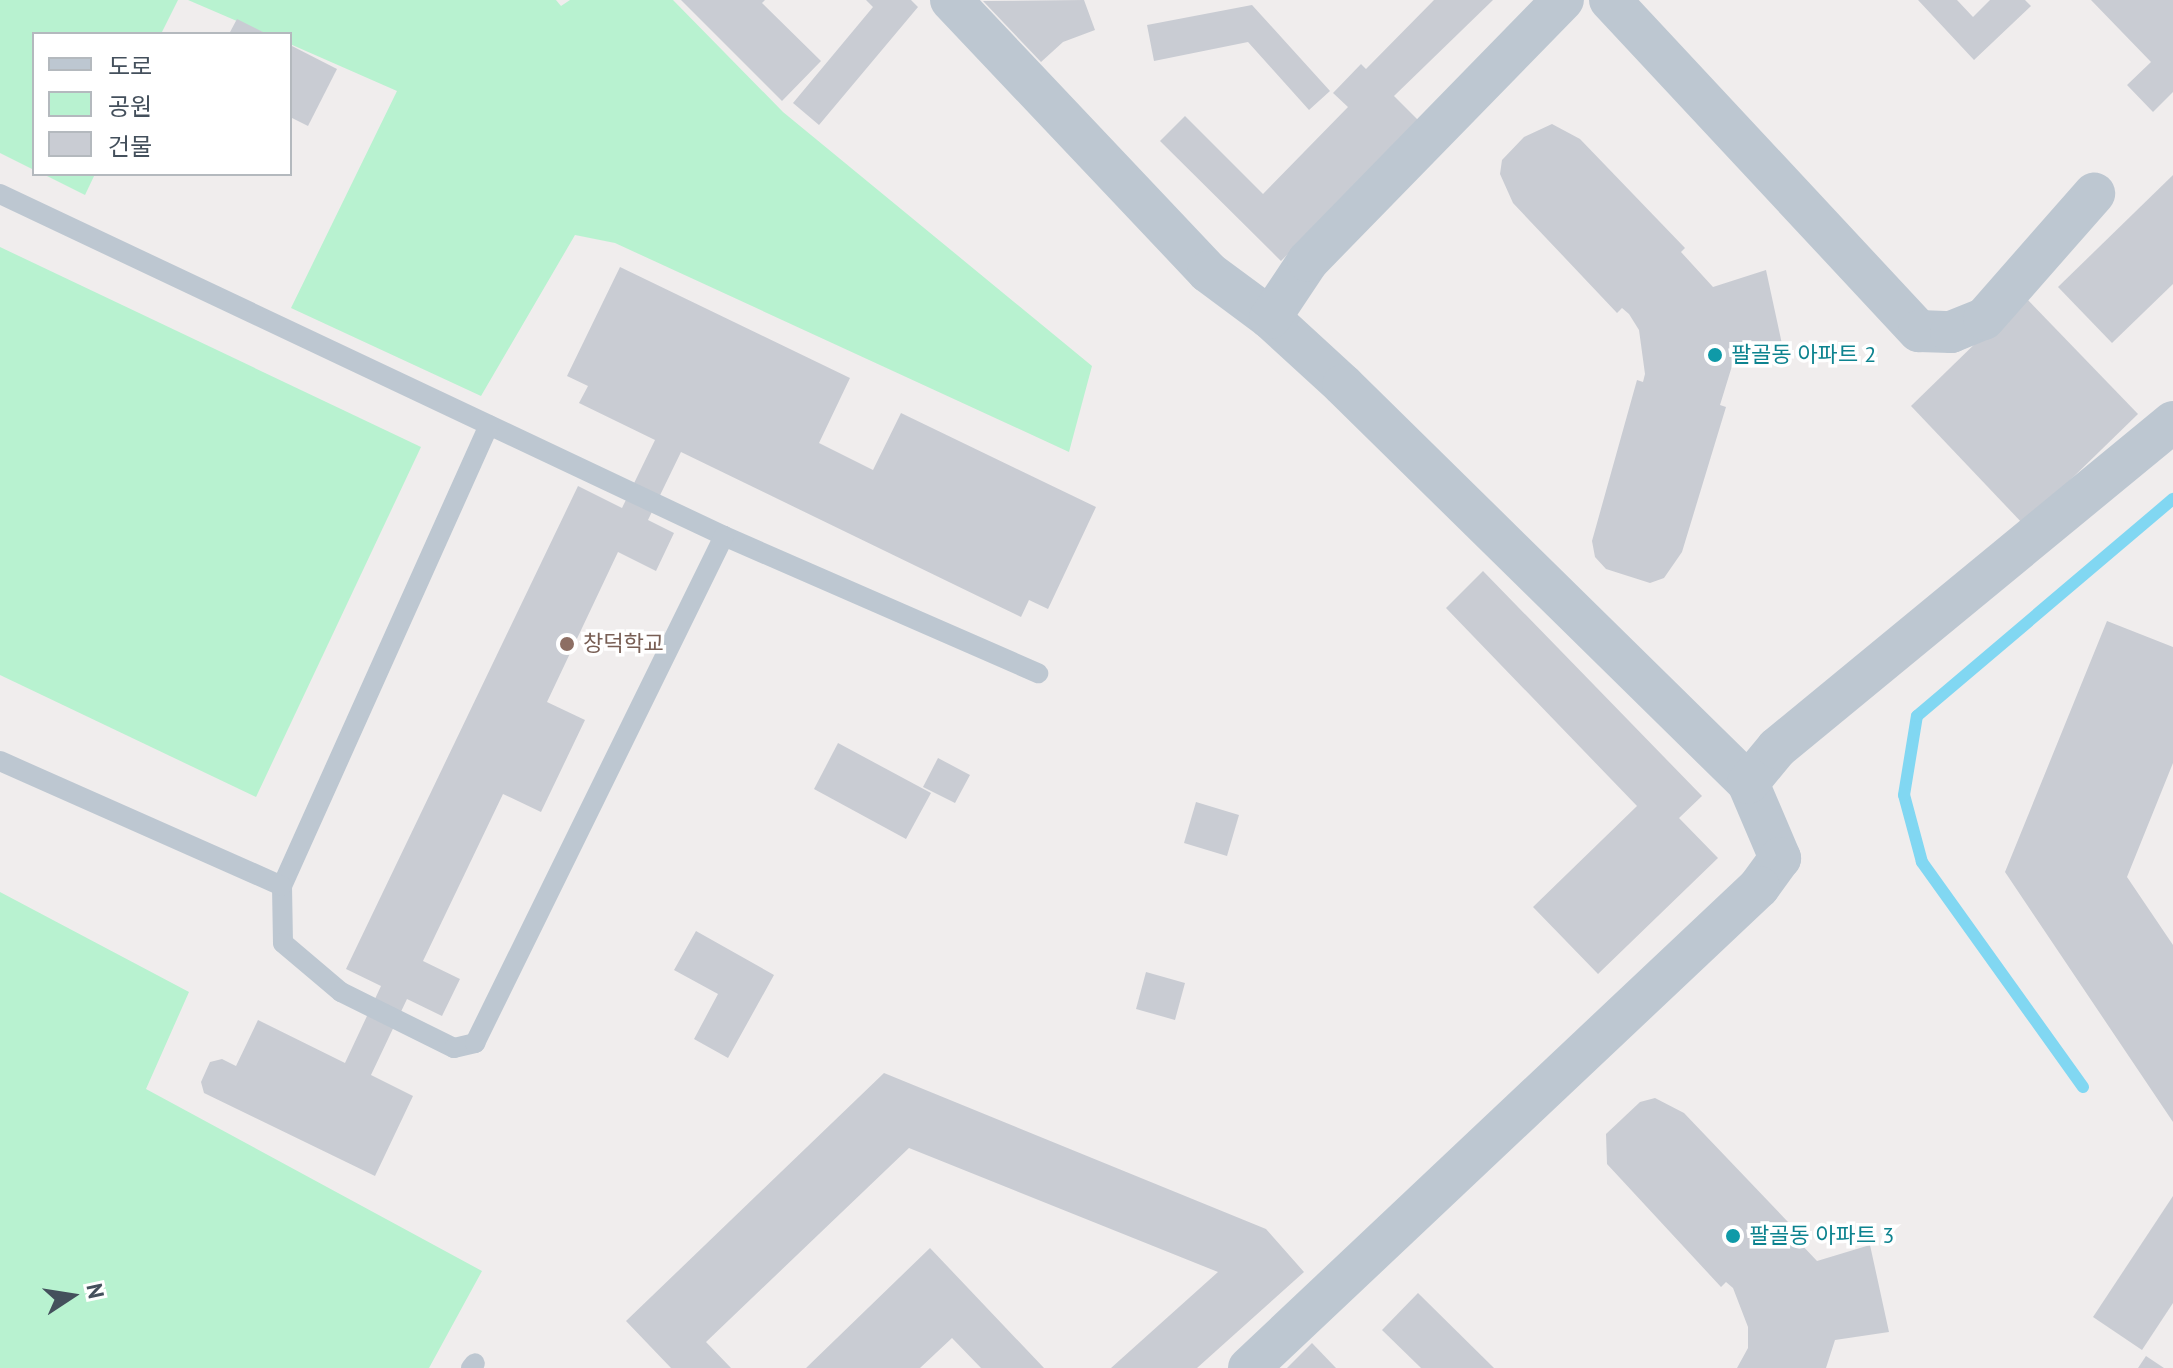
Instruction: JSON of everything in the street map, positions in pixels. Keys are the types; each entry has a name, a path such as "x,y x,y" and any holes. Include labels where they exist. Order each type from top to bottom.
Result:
{"street":[{"path":"951,0 1208,272 1270,318 1748,783 1780,858 1759,887 1249,1368"},
{"path":"1270,318 1308,261 1563,0"},
{"path":"1610,0 1919,331 1951,332 1984,319 2094,194"},
{"path":"1748,783 1777,748 2173,422"}],"lane":[{"path":"0,194 724,536 1038,673"},
{"path":"489,425 282,886 283,943 341,992 454,1048 475,1043 724,536"},
{"path":"0,761 282,886"}],"green space":[{"path":"0,0 178,0 162,32 32,32 32,169 0,153"},
{"path":"188,0 556,0 561,6 570,0 673,0 783,112 1092,366 1069,452 615,243 575,235 481,396 291,308 397,91 292,45 292,32 262,32"},
{"path":"47,176 94,176 85,195"},
{"path":"0,247 421,447 256,797 0,675"},
{"path":"0,892 189,992 146,1089 482,1271 429,1368 0,1368"}],"building":[{"path":"681,0 765,0 762,3 821,61 782,101"},
{"path":"866,0 911,0 918,7 819,125 793,103 873,7"},
{"path":"1084,0 1095,30 1063,42 1041,62 983,1"},
{"path":"1434,0 1493,0 1394,96 1419,121 1281,261 1160,141 1185,116 1263,194 1348,107 1333,93 1361,64 1366,69"},
{"path":"1918,0 1957,0 1973,17 1990,0 2025,0 2031,6 1974,60"},
{"path":"2091,0 2173,0 2173,92 2153,112 2127,85 2151,62"},
{"path":"1252,5 1330,91 1309,110 1248,42 1154,61 1147,25"},
{"path":"237,19 263,32 230,32"},
{"path":"292,46 337,69 308,126 292,118"},
{"name":"팔골동 아파트 2","path":"1552,124 1580,139 1685,248 1681,252 1713,287 1766,270 1785,358 1732,366 1720,405 1726,407 1682,552 1664,578 1650,583 1606,569 1595,557 1592,541 1637,380 1643,382 1645,374 1639,330 1629,314 1622,308 1617,313 1513,203 1500,174 1502,160 1524,137"},
{"path":"2173,175 2173,284 2112,343 2058,287"},
{"path":"620,267 850,378 819,443 873,470 901,413 1096,507 1048,609 1029,600 1021,617 681,452 648,520 674,533 656,571 618,552 547,702 585,720 541,812 503,794 423,961 460,979 442,1016 407,999 371,1075 413,1096 375,1176 204,1093 201,1082 210,1062 222,1059 236,1066 258,1020 345,1063 381,986 346,969 578,486 622,508 655,440 579,403 588,386 567,376"},
{"path":"2024,296 2138,414 2024,525 1911,406"},
{"path":"1483,571 1702,796 1679,818 1718,858 1598,974 1533,907 1637,806 1446,608"},
{"path":"2107,621 2173,647 2173,763 2127,877 2173,945 2173,1122 2005,872"},
{"path":"838,743 931,793 906,839 814,789"},
{"path":"938,758 970,775 955,803 923,787"},
{"path":"1196,802 1239,815 1227,856 1184,843"},
{"path":"696,931 774,975 728,1058 694,1039 718,994 674,970"},
{"path":"1146,972 1185,983 1175,1020 1136,1009"},
{"path":"884,1073 1266,1229 1304,1272 1197,1368 1111,1368 1218,1272 909,1148 706,1342 731,1368 671,1368 626,1321"},
{"name":"팔골동 아파트 3","path":"1655,1098 1684,1113 1788,1222 1784,1226 1817,1261 1870,1245 1889,1332 1835,1340 1826,1368 1737,1368 1748,1348 1748,1327 1733,1288 1726,1282 1721,1287 1607,1164 1606,1134 1640,1102"},
{"path":"2173,1196 2173,1303 2142,1350 2093,1317"},
{"path":"930,1248 1044,1368 981,1368 952,1338 920,1368 806,1368"},
{"path":"1418,1293 1494,1368 1421,1368 1382,1330"},
{"path":"1312,1343 1336,1368 1287,1368"},
{"path":"2146,1356 2164,1368 2138,1368"}],"waterway":[{"path":"2083,1087 1922,862 1904,795 1917,716 2173,499"}],"place":[{"name":"팔골동 아파트 2","path":"1715,355"},
{"name":"창덕학교","path":"567,644"},
{"name":"팔골동 아파트 3","path":"1733,1236"}]}
